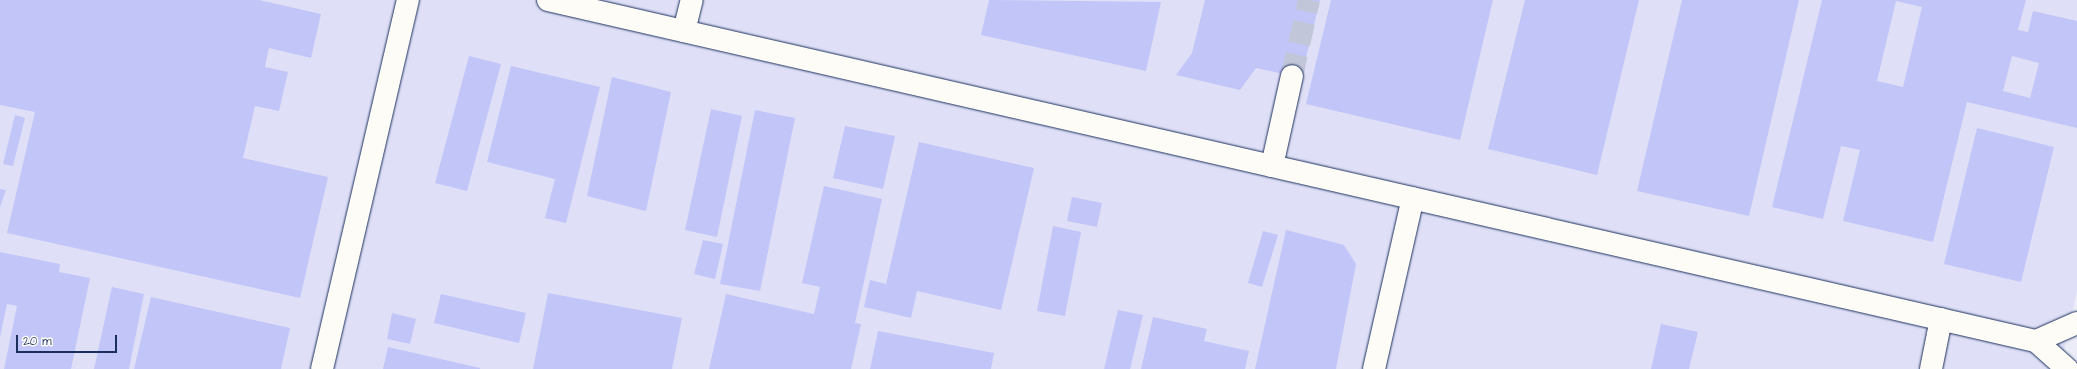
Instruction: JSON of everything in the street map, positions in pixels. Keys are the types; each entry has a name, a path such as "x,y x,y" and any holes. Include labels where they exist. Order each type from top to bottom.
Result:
{"street":[{"path":"322,369 408,0"},
{"path":"548,0 2036,340 2067,369"},
{"path":"684,31 692,0"},
{"path":"1272,166 1292,76"},
{"path":"1374,369 1413,198"},
{"path":"1931,369 1941,319"},
{"path":"2036,340 2077,323"}],"shaded area":[{"path":"0,0 2077,0 2077,290 2060,369 0,369"}],"building":[{"path":"0,0 259,0 321,14 311,58 269,48 265,67 288,72 279,111 255,106 243,158 328,177 300,298 7,233 35,112 0,105"},
{"path":"989,0 1161,2 1146,71 981,35"},
{"path":"1205,0 1320,0 1301,78 1256,68 1240,90 1176,75 1192,53"},
{"path":"1331,0 1493,0 1460,140 1306,104"},
{"path":"1525,0 1639,0 1597,175 1488,149"},
{"path":"1682,0 1799,0 1749,216 1637,191"},
{"path":"1822,0 2026,0 2018,30 2028,32 2033,11 2077,21 2077,128 1967,102 1933,242 1843,221 1860,150 1841,146 1823,219 1772,207","holes":["1896,1 1922,7 1903,87 1877,81","2012,56 2039,63 2030,98 2003,91"]},
{"path":"469,56 501,64 467,191 435,183"},
{"path":"511,66 600,87 566,223 545,218 555,179 487,162"},
{"path":"612,77 671,92 646,211 587,196"},
{"path":"711,109 742,116 717,237 685,230"},
{"path":"755,110 795,118 760,291 720,284"},
{"path":"15,115 25,118 13,166 3,164"},
{"path":"845,126 895,136 883,189 833,178"},
{"path":"1977,128 2054,147 2021,282 1944,264"},
{"path":"919,142 1034,168 1001,310 917,291 911,318 864,307 870,280 886,284"},
{"path":"824,186 882,199 855,323 861,324 851,369 709,369 726,294 814,314 820,287 802,283"},
{"path":"0,189 6,190 0,207"},
{"path":"1072,197 1102,203 1097,227 1067,221"},
{"path":"1053,226 1081,232 1065,316 1037,311"},
{"path":"1286,230 1344,245 1356,264 1336,369 1255,369"},
{"path":"1263,231 1278,235 1262,287 1248,283"},
{"path":"703,240 723,244 715,279 694,274"},
{"path":"0,252 60,264 59,272 90,278 71,369 4,369 17,306 7,304 0,337"},
{"path":"112,287 144,294 129,369 94,369"},
{"path":"548,293 682,318 672,369 533,369"},
{"path":"441,294 526,313 519,343 434,323"},
{"path":"151,297 290,328 281,369 134,369"},
{"path":"1118,310 1143,315 1130,369 1104,369"},
{"path":"392,313 416,319 410,344 387,339"},
{"path":"1153,317 1207,329 1204,341 1249,351 1245,369 1141,369"},
{"path":"1661,324 1698,332 1689,369 1651,369"},
{"path":"878,331 994,353 991,369 870,369"},
{"path":"388,347 480,368 480,369 383,369"}],"tunnel":[{"path":"1292,76 1309,0"}]}
